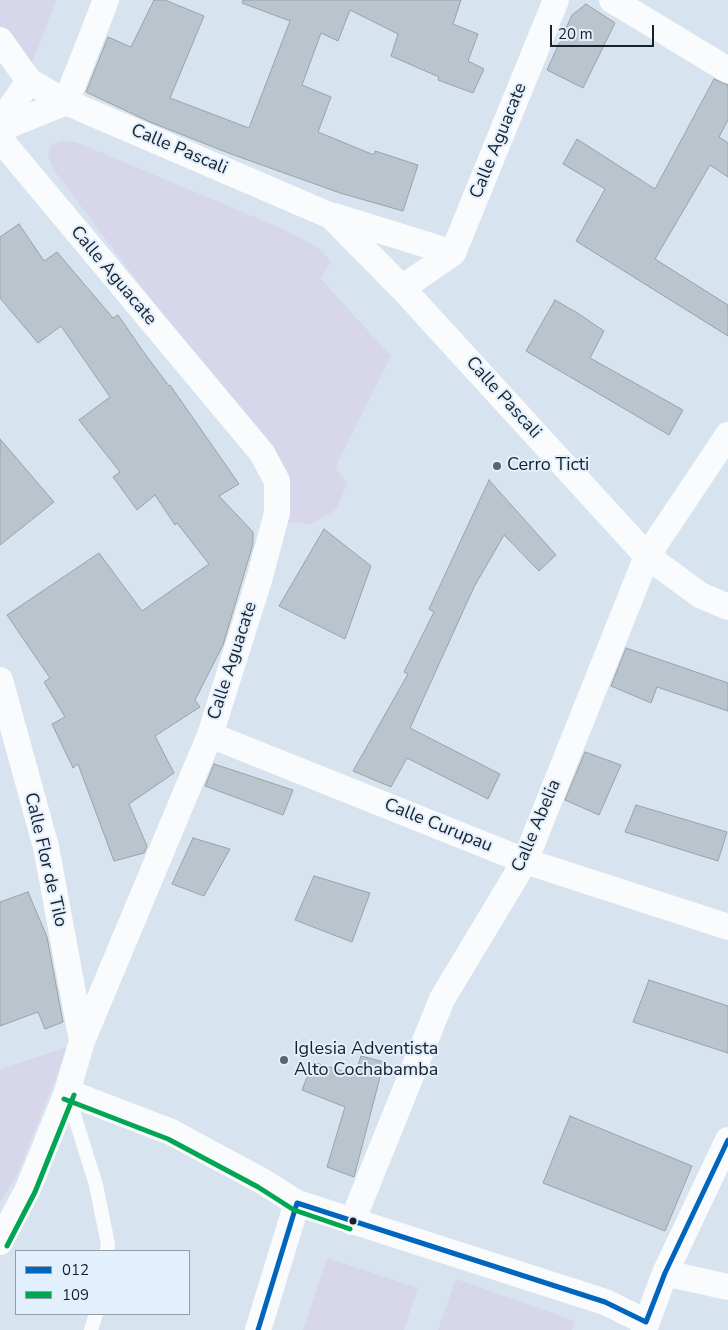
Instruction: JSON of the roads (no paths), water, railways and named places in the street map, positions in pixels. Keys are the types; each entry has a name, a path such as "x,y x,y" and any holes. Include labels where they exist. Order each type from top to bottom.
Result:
{"street":[{"path":"0,129 66,102 106,0"},
{"name":"Calle Aguacate","path":"453,253 556,0"},
{"path":"612,0 728,70"},
{"path":"0,40 29,82 0,123"},
{"name":"Calle Pascali","path":"29,82 66,102 331,216 453,253"},
{"name":"Calle Aguacate","path":"0,140 262,453 277,481 277,513 266,555 210,735 82,1041 67,1092 28,1188 0,1242"},
{"name":"Calle Pascali","path":"331,216 402,288 647,556 700,595 728,607"},
{"path":"402,288 453,253"},
{"name":"Calle Abelia","path":"352,1222 442,999 526,861 647,556 728,435"},
{"name":"Calle Flor de Tilo","path":"0,680 46,847 82,1041"},
{"name":"Calle Curupau","path":"210,735 526,861 728,926"},
{"path":"67,1092 171,1132 262,1181 297,1203 605,1302 645,1326 665,1273 728,1140"},
{"path":"258,1330 297,1203"},
{"path":"665,1273 728,1287"}],"lane":[{"path":"67,1092 96,1185 108,1244 107,1250"},
{"path":"91,1330 96,1315"}],"place":[{"name":"Cerro Ticti","path":"497,466"},
{"name":"Iglesia Adventista Alto Cochabamba","path":"284,1060"}]}
